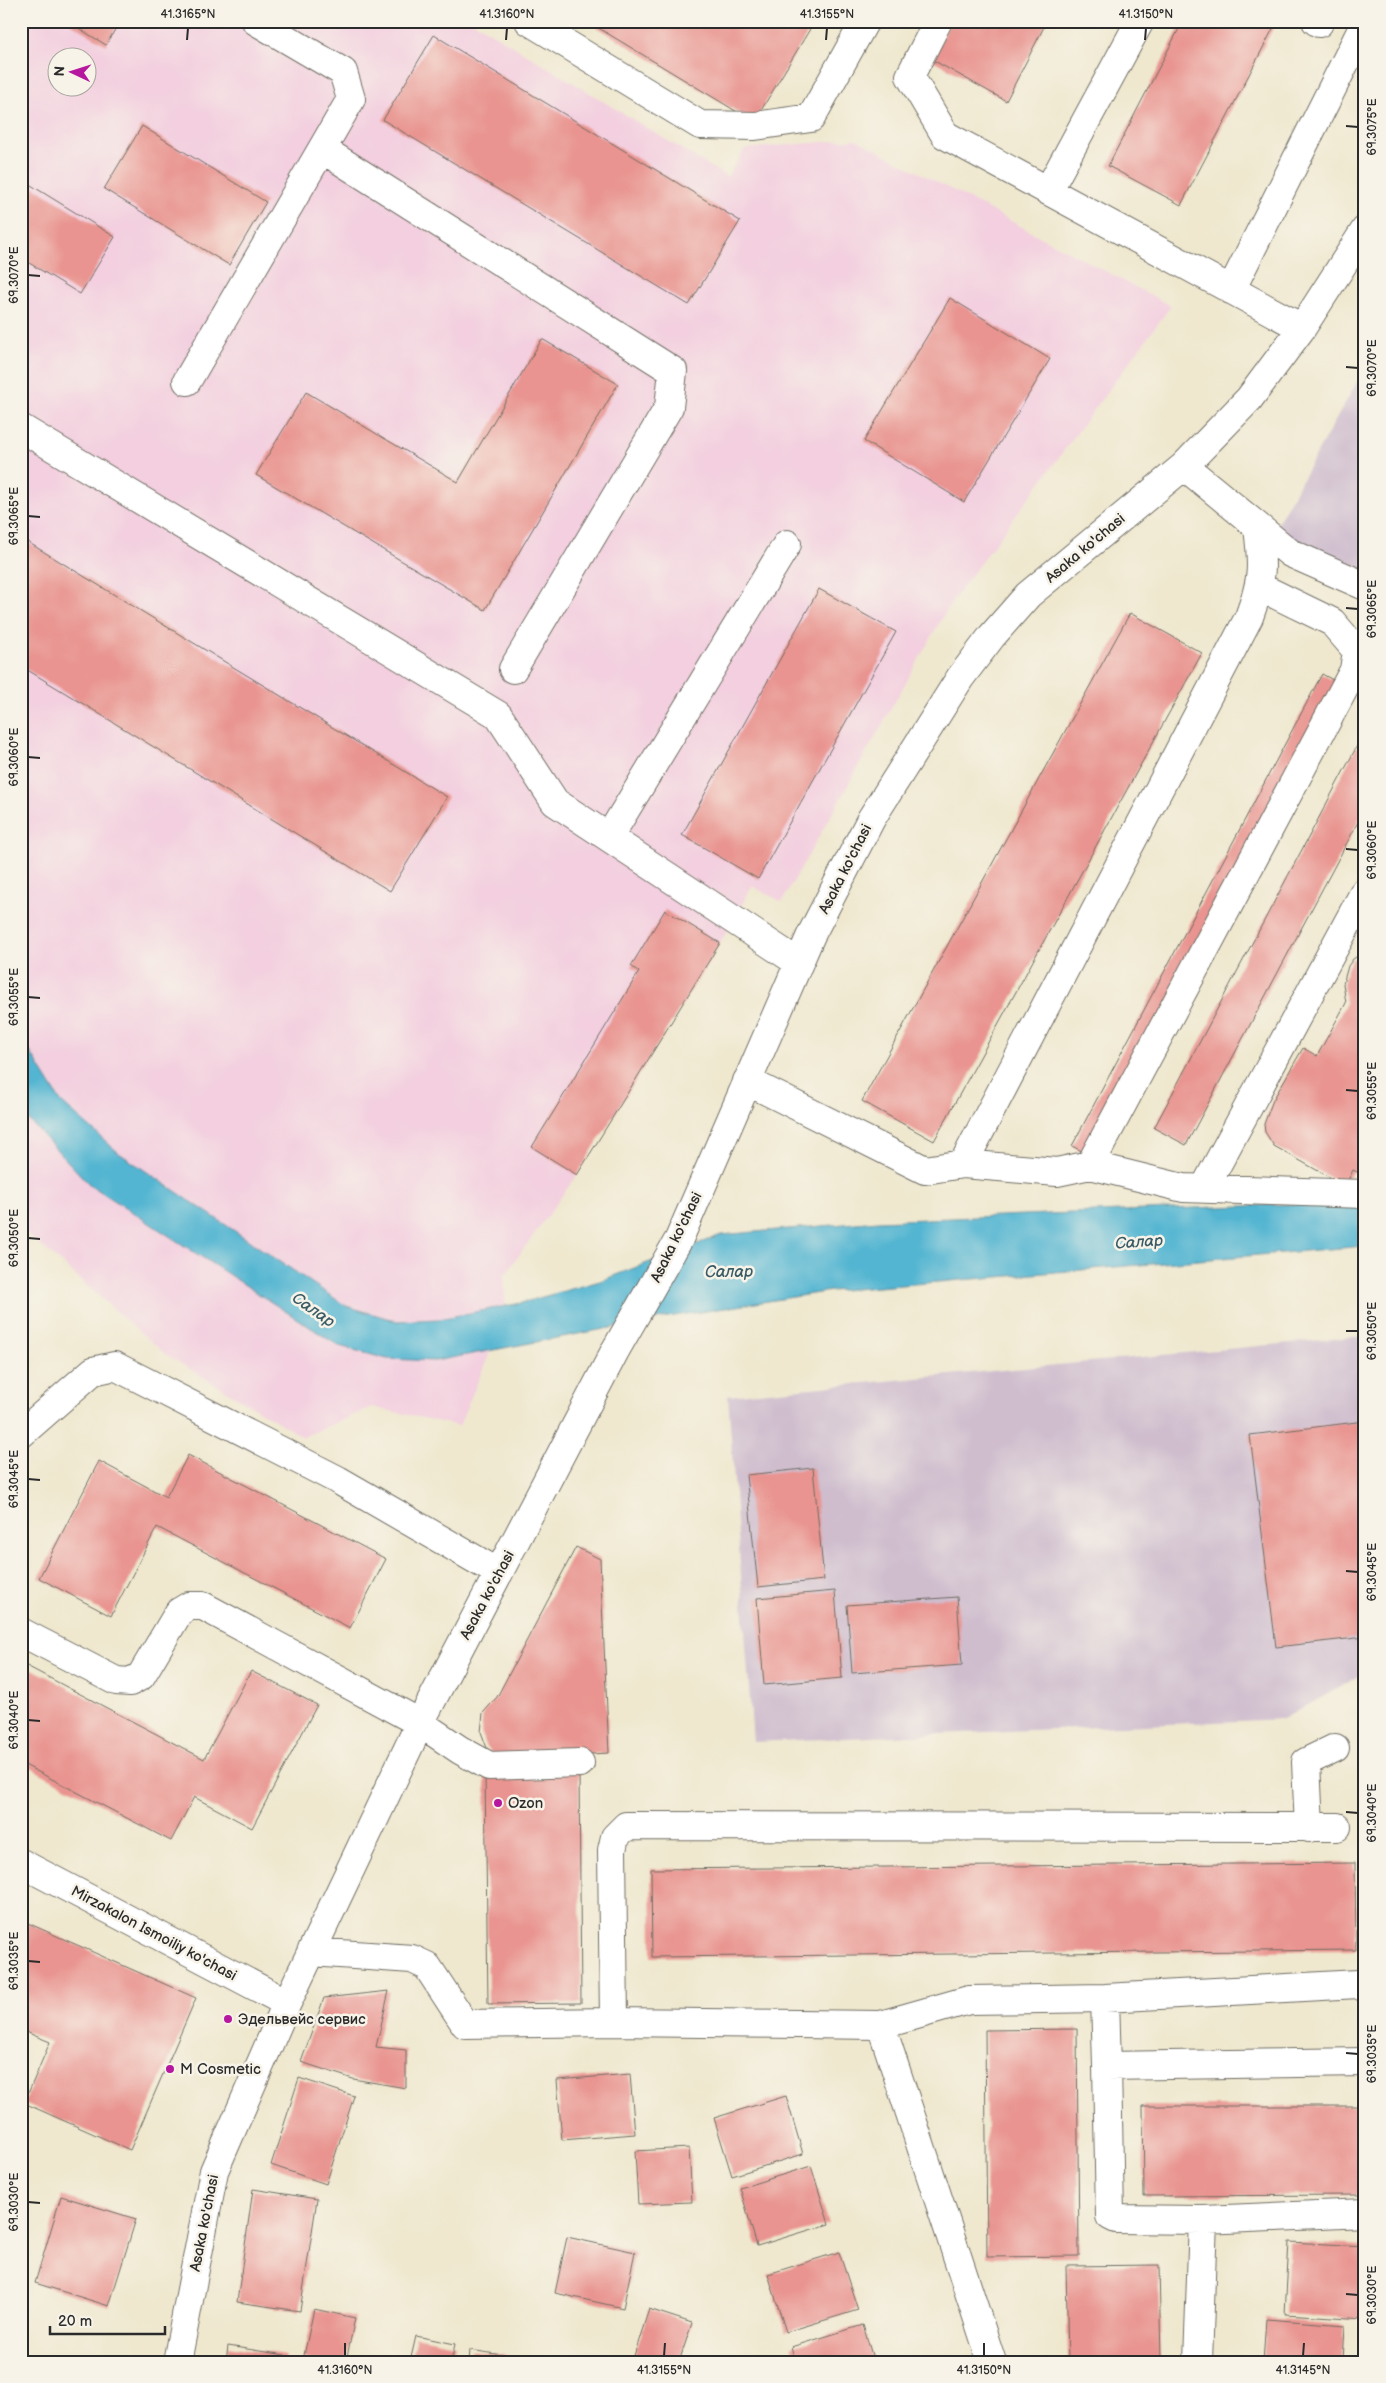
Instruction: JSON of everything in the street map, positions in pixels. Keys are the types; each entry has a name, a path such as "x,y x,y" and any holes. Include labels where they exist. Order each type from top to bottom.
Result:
{"street":[{"path":"187,381 351,99 342,72 256,21"},
{"path":"529,21 700,125 755,126 811,118 866,21"},
{"path":"938,21 910,76 944,135 1302,328"},
{"path":"1048,191 1140,21"},
{"path":"1231,290 1365,23"},
{"path":"322,149 673,371 669,407 513,669"},
{"name":"Asaka ko'chasi","path":"177,2362 214,2171 287,2003 420,1723 616,1349 679,1239 811,935 871,818 960,678 992,636 1028,595 1184,466 1249,399 1302,328 1365,230"},
{"path":"21,428 498,715 556,802 799,963"},
{"path":"1184,466 1290,554 1365,586"},
{"path":"963,1164 1250,617 1260,587 1262,563 1258,528"},
{"path":"609,837 787,544"},
{"path":"1090,1165 1354,670 1357,651 1332,622 1260,587"},
{"path":"1205,1187 1365,891"},
{"path":"747,1081 924,1170 963,1164 1057,1172 1090,1165 1183,1188 1205,1187 1341,1195 1365,1194"},
{"path":"21,1434 93,1371 115,1366 338,1480 499,1573"},
{"path":"21,1632 116,1681 130,1682 141,1676 179,1612 189,1606 203,1606 420,1723 460,1750 489,1766 580,1763"},
{"path":"1309,1828 1306,1762 1335,1748"},
{"path":"614,2022 612,1850 615,1837 626,1826 1337,1827"},
{"name":"Mirzakalon Ismoiliy ko'chasi","path":"21,1863 287,2003"},
{"path":"312,1952 412,1959 420,1962 427,1966 465,2024 614,2022 881,2026 969,2000 1105,1998 1358,1984 1365,1988"},
{"path":"1105,1998 1110,2216 1116,2219 1203,2220 1365,2213"},
{"path":"881,2026 992,2362"},
{"path":"1107,2066 1365,2062"},
{"path":"1198,2362 1203,2220"}],"shaded area":[{"path":"21,21 472,21 727,177 745,149 856,139 1171,306 950,604 782,902 752,886 734,920 577,1175 504,1276 506,1314 459,1426 372,1407 303,1437 165,1354 21,1228"},
{"path":"1365,368 1365,575 1273,531"},
{"path":"1365,1336 1365,1673 1283,1719 753,1742 728,1396"}],"water":[{"name":"Салар","path":"21,1037 61,1102 119,1153 346,1306 397,1321 439,1319 521,1303 600,1281 721,1235 878,1221 1365,1201 1365,1246 831,1291 668,1317 435,1361 387,1359 339,1346 89,1184 21,1112"}],"building":[{"path":"67,21 120,21 106,45"},
{"path":"587,21 797,21 810,29 754,122"},
{"path":"951,21 1047,21 1006,101 931,59"},
{"path":"1183,21 1277,21 1181,205 1108,166"},
{"path":"434,35 740,221 689,305 383,120"},
{"path":"142,126 266,202 229,265 104,189"},
{"path":"21,179 115,237 80,294 21,258"},
{"path":"950,298 1050,359 964,502 864,441"},
{"path":"542,339 618,384 485,610 256,475 306,392 458,482"},
{"path":"21,538 447,797 390,891 21,666"},
{"path":"819,589 896,632 758,879 682,835"},
{"path":"1130,613 1202,653 934,1141 862,1101"},
{"path":"1322,674 1342,685 1093,1157 1072,1146"},
{"path":"1365,731 1365,809 1186,1145 1154,1128"},
{"path":"665,910 720,943 577,1175 532,1147 639,972 631,966"},
{"path":"1365,951 1365,1176 1353,1170 1345,1186 1274,1146 1265,1132 1264,1124 1273,1100 1303,1048 1317,1056 1346,1003 1343,984 1348,966 1353,959"},
{"path":"1365,1421 1365,1637 1276,1647 1250,1435"},
{"path":"188,1455 386,1559 350,1628 157,1527 111,1616 39,1578 99,1461 166,1497"},
{"path":"813,1468 824,1580 758,1587 746,1475"},
{"path":"576,1547 600,1559 609,1753 497,1759 487,1748 481,1732 483,1713 497,1697"},
{"path":"835,1591 842,1678 764,1685 757,1598"},
{"path":"957,1597 962,1665 852,1673 847,1605"},
{"path":"21,1663 204,1759 251,1671 317,1705 252,1828 194,1797 171,1841 21,1763"},
{"path":"579,1769 581,2003 488,2004 485,1770"},
{"path":"1355,1863 1356,1950 652,1957 651,1869"},
{"path":"21,1920 196,1998 130,2150 24,2103 50,2042 21,2030"},
{"path":"389,1991 376,2047 406,2050 406,2088 353,2079 301,2062 324,1998"},
{"path":"1077,2029 1079,2256 987,2257 985,2030"},
{"path":"630,2074 635,2134 562,2140 557,2080"},
{"path":"299,2078 354,2096 326,2184 271,2165"},
{"path":"786,2096 803,2154 732,2176 714,2118"},
{"path":"1143,2106 1365,2106 1365,2195 1144,2196"},
{"path":"689,2148 692,2202 638,2204 635,2151"},
{"path":"811,2166 829,2224 757,2246 740,2188"},
{"path":"253,2189 317,2199 300,2311 237,2302"},
{"path":"61,2196 136,2219 109,2306 35,2283"},
{"path":"567,2237 635,2252 623,2308 555,2293"},
{"path":"1289,2242 1365,2246 1365,2319 1285,2314"},
{"path":"839,2252 858,2310 786,2332 768,2274"},
{"path":"1159,2265 1161,2362 1068,2362 1066,2266"},
{"path":"314,2309 355,2318 346,2362 303,2360"},
{"path":"649,2309 692,2323 679,2362 632,2362"},
{"path":"1266,2319 1345,2325 1343,2362 1263,2362"},
{"path":"863,2325 874,2362 796,2362 791,2347"},
{"path":"416,2336 455,2344 451,2362 410,2362"},
{"path":"228,2346 285,2355 284,2362 226,2362"},
{"path":"470,2350 541,2361 541,2362 469,2362"}],"place":[{"name":"Ozon","path":"498,1803"},
{"name":"Эдельвейс сервис","path":"228,2019"},
{"name":"M Cosmetic","path":"170,2069"}]}
